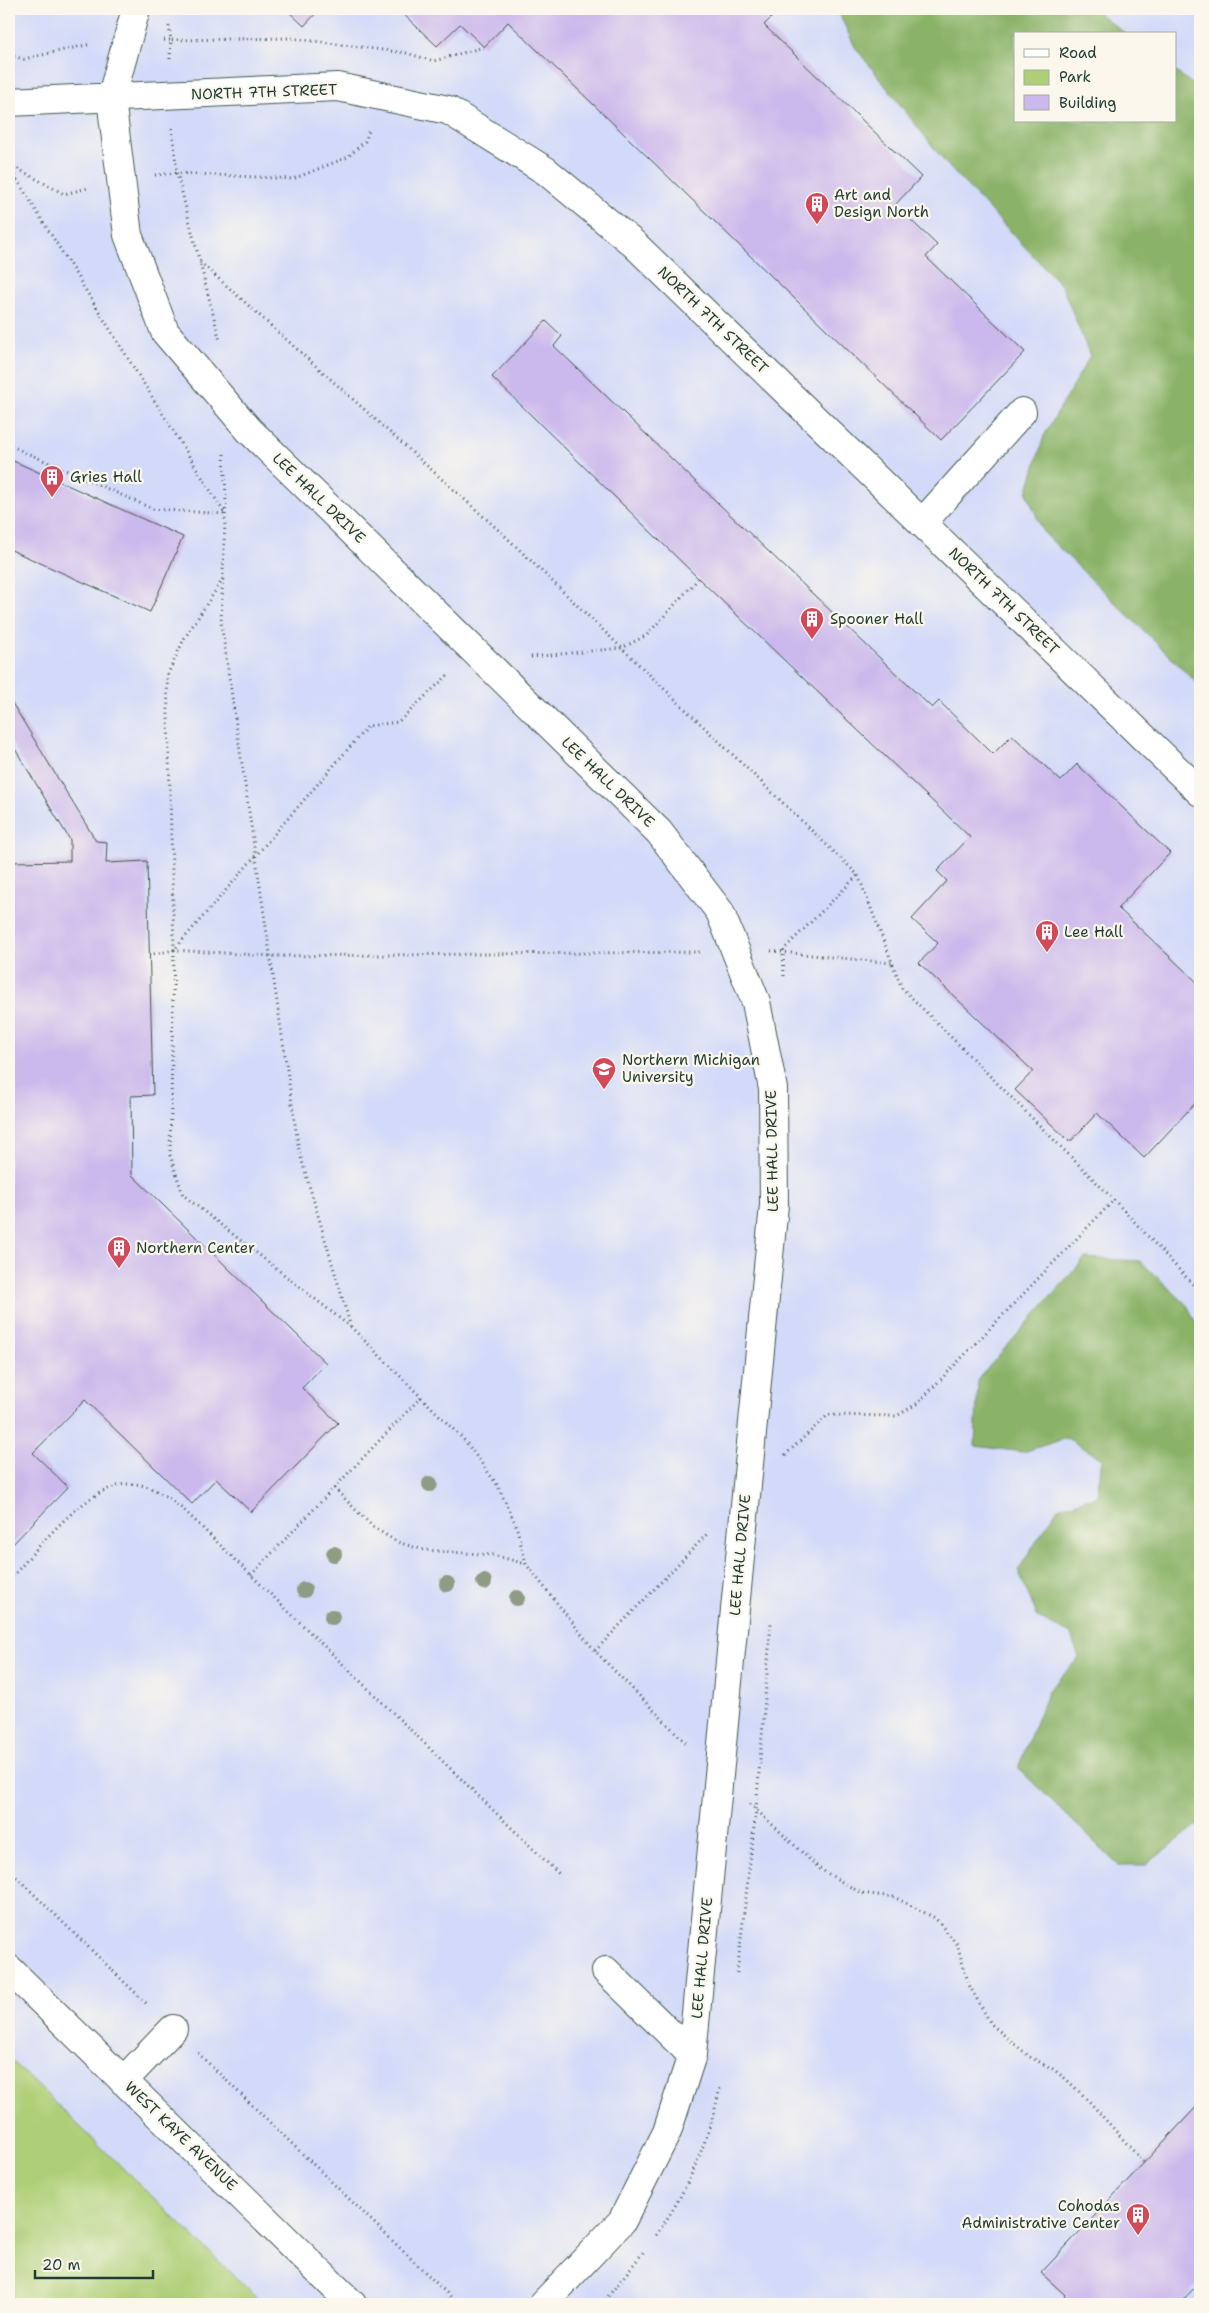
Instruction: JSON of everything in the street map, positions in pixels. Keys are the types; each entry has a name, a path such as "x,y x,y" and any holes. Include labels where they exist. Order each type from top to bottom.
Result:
{"street":[{"path":"111,98 136,9"},
{"name":"NORTH 7TH STREET","path":"9,102 338,87 448,110 546,171 634,244 1200,792"},
{"name":"LEE HALL DRIVE","path":"111,98 128,235 165,332 250,430 659,832 720,912 756,1002 773,1089 774,1205 692,2055 667,2132 622,2221 543,2304"},
{"path":"922,523 1022,412"},
{"name":"WEST KAYE AVENUE","path":"9,1969 352,2304"},
{"path":"606,1971 692,2055"},
{"path":"124,2081 173,2029"}],"path":[{"path":"171,40 290,38 406,53 434,61 484,47"},
{"path":"9,166 64,194 121,180 177,173 293,179 348,157 366,141 387,98"},
{"path":"9,166 225,514"},
{"path":"177,173 221,345"},
{"path":"200,262 503,534 858,875 902,988 1114,1200 1200,1292"},
{"path":"222,398 225,514 222,622 299,1152 352,1328"},
{"path":"9,445 153,508 225,514"},
{"path":"223,578 184,639 167,676 174,950 170,1155 183,1195 352,1328 466,1442 498,1486 516,1525 526,1564 595,1651 719,1774 820,1869 861,1893 894,1897 935,1918 957,1944 969,1984 991,2024 1030,2057 1053,2069 1067,2080 1088,2100 1144,2163"},
{"path":"174,950 368,726 398,722 450,672 523,658 622,648 647,634 698,579"},
{"path":"149,954 174,950 271,956 783,950 892,964"},
{"path":"746,1491 828,1415 897,1416 918,1403 1114,1200"},
{"path":"251,1575 421,1397"},
{"path":"9,1580 83,1503 101,1491 122,1484 141,1485 165,1495 184,1510 560,1875"},
{"path":"334,1488 373,1527 397,1542 424,1550 494,1555 526,1564"},
{"path":"595,1651 708,1534"},
{"path":"9,1870 458,2304"}],"shaded area":[{"name":"Northern Michigan University","path":"9,9 1200,9 1200,2304 263,2304 9,2058"}],"green space":[{"path":"837,9 1093,9 1123,32 1014,32 1014,122 1176,122 1176,72 1200,90 1200,686 1043,532 1027,493 1044,436 1090,356 1062,286 948,166 855,47"},
{"path":"1085,1258 1140,1261 1187,1305 1200,1331 1200,1823 1146,1865 1118,1865 1018,1768 1048,1691 1079,1658 1071,1634 1038,1618 1018,1570 1058,1508 1097,1496 1102,1459 1067,1438 1023,1452 975,1446 978,1379"},
{"path":"9,2058 263,2304 9,2304"}],"building":[{"path":"286,9 320,9 304,26"},
{"name":"Art and Design North","path":"398,9 780,9 764,25 921,177 895,205 937,245 926,257 1025,352 941,440 508,22 484,47 460,24 437,46"},
{"path":"546,321 562,336 554,346 932,708 939,701 993,754 1012,735 1061,781 1077,764 1170,853 1118,908 1200,983 1200,1098 1144,1158 1097,1113 1070,1142 1015,1090 1033,1071 919,963 938,943 912,919 947,881 937,871 970,837 698,578 492,377"},
{"name":"Gries Hall","path":"9,459 183,537 150,612 9,549"},
{"name":"Northern Center","path":"9,698 96,841 107,842 106,863 147,861 153,1095 131,1096 132,1175 326,1363 302,1388 338,1423 251,1512 216,1479 192,1504 85,1400 33,1453 68,1487 9,1548 9,862 70,861 70,840 9,739"},
{"name":"Cohodas Administrative Center","path":"1200,2103 1200,2282 1179,2304 1075,2304 1041,2273"}],"place":[{"name":"Art and Design North","path":"817,225"},
{"name":"Gries Hall","path":"52,498"},
{"name":"Spooner Hall","path":"812,640"},
{"name":"Lee Hall","path":"1047,953"},
{"name":"Northern Michigan University","path":"604,1090"},
{"name":"Northern Center","path":"119,1269"},
{"name":"Cohodas Administrative Center","path":"1138,2236"}]}
